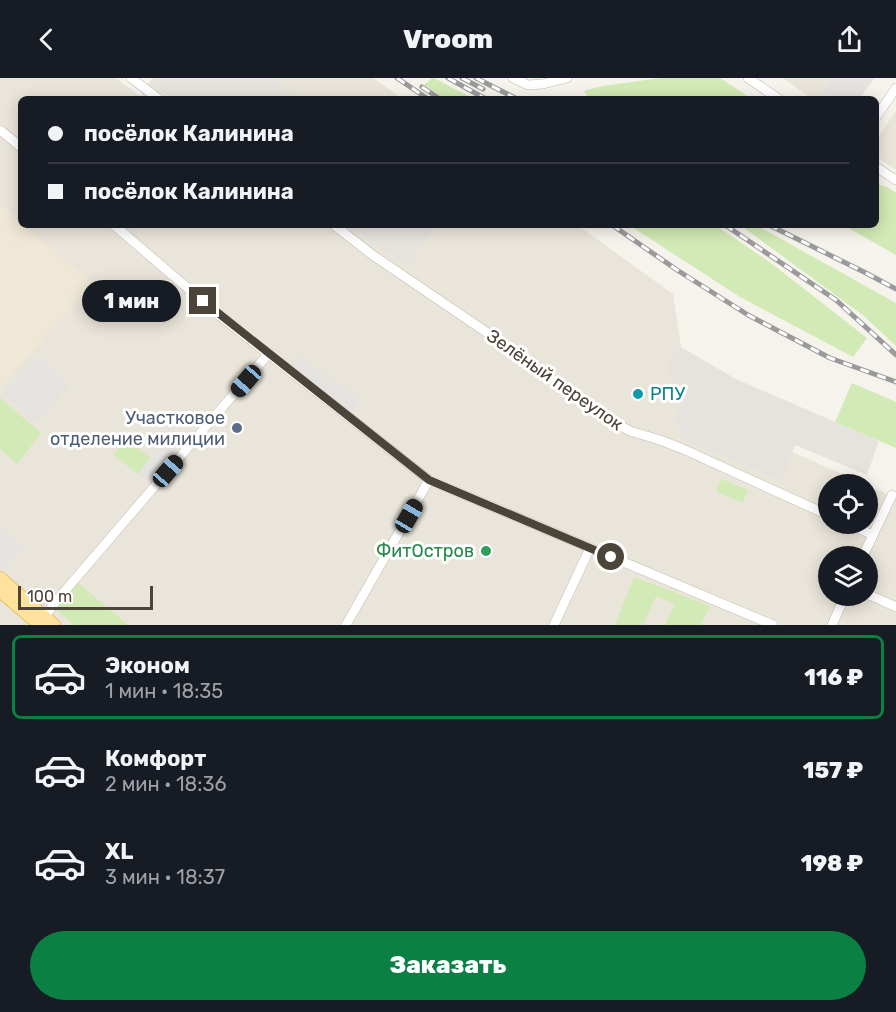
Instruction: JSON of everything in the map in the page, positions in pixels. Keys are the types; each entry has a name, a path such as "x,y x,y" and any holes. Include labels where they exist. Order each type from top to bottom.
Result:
{"main road":[{"path":"0,578 46,623"},
{"path":"0,591 46,623"}],"street":[{"path":"131,78 155,96"},
{"path":"513,78 528,85 567,78"},
{"path":"748,78 775,96"},
{"path":"879,113 896,88"},
{"path":"0,129 18,144"},
{"path":"879,169 896,180"},
{"path":"118,228 220,315 429,480 773,625"},
{"name":"Зелёный переулок","path":"338,228 374,256 610,420 630,431 683,449 818,510"},
{"path":"46,623 52,606 269,353"},
{"path":"346,625 429,480"},
{"path":"868,546 892,495"},
{"path":"554,625 590,548"},
{"path":"878,599 896,607"},
{"path":"832,625 841,606"}],"shaded area":[{"path":"0,78 116,78 140,96 18,96 18,228 581,228 673,294 691,412 842,474 818,474 818,534 878,534 878,490 896,498 896,625 56,625 0,577"},
{"path":"152,78 373,78 399,96 140,96"},
{"path":"161,78 271,78 298,96 170,96 156,86"},
{"path":"783,78 875,78 861,96 808,96"},
{"path":"831,78 872,78 859,96 830,96 822,91"},
{"path":"896,111 896,170 879,158 879,136"},
{"path":"0,204 18,219 18,228 28,228 92,283 0,388"},
{"path":"354,228 434,228 406,265"},
{"path":"679,346 736,379 879,441 867,474 795,445 782,480 683,439 675,421 684,395 670,373 668,365"},
{"path":"37,356 69,386 36,423 3,393"},
{"path":"297,356 360,398 352,416 289,365"},
{"path":"167,435 178,443 148,482 138,474"},
{"path":"0,528 24,547 5,569 0,564"},
{"path":"0,595 34,625 0,625"}],"green space":[{"path":"434,78 468,96 440,96 424,85"},
{"path":"661,78 720,78 747,96 587,96 584,91 602,86"},
{"path":"879,185 896,193 896,255 848,228 879,228"},
{"path":"634,228 719,228 771,263 867,338 853,357 740,297"},
{"path":"744,228 761,228 896,303 896,346 864,316"},
{"path":"852,383 896,402 896,448 835,422"},
{"path":"0,398 41,433 17,464 0,449"},
{"path":"126,439 150,458 138,474 113,455"},
{"path":"721,479 748,490 743,503 716,492"},
{"path":"634,577 710,606 701,625 665,625 675,604 656,596 643,625 615,625"},
{"path":"75,580 128,625 74,625 52,606"}],"railway":[{"path":"397,78 424,96"},
{"path":"448,78 481,96"},
{"path":"462,78 483,89"},
{"path":"476,78 511,96"},
{"path":"422,87 436,96"},
{"path":"616,228 748,315 830,358 896,382"},
{"path":"729,228 836,300 896,355"},
{"path":"775,228 896,289"}],"place":[{"name":"РПУ","path":"638,394"},
{"name":"Участковое отделение милиции","path":"237,428"},
{"name":"ФитОстров","path":"486,551"}],"route":[{"path":"203,301 429,480 611,557"}]}
